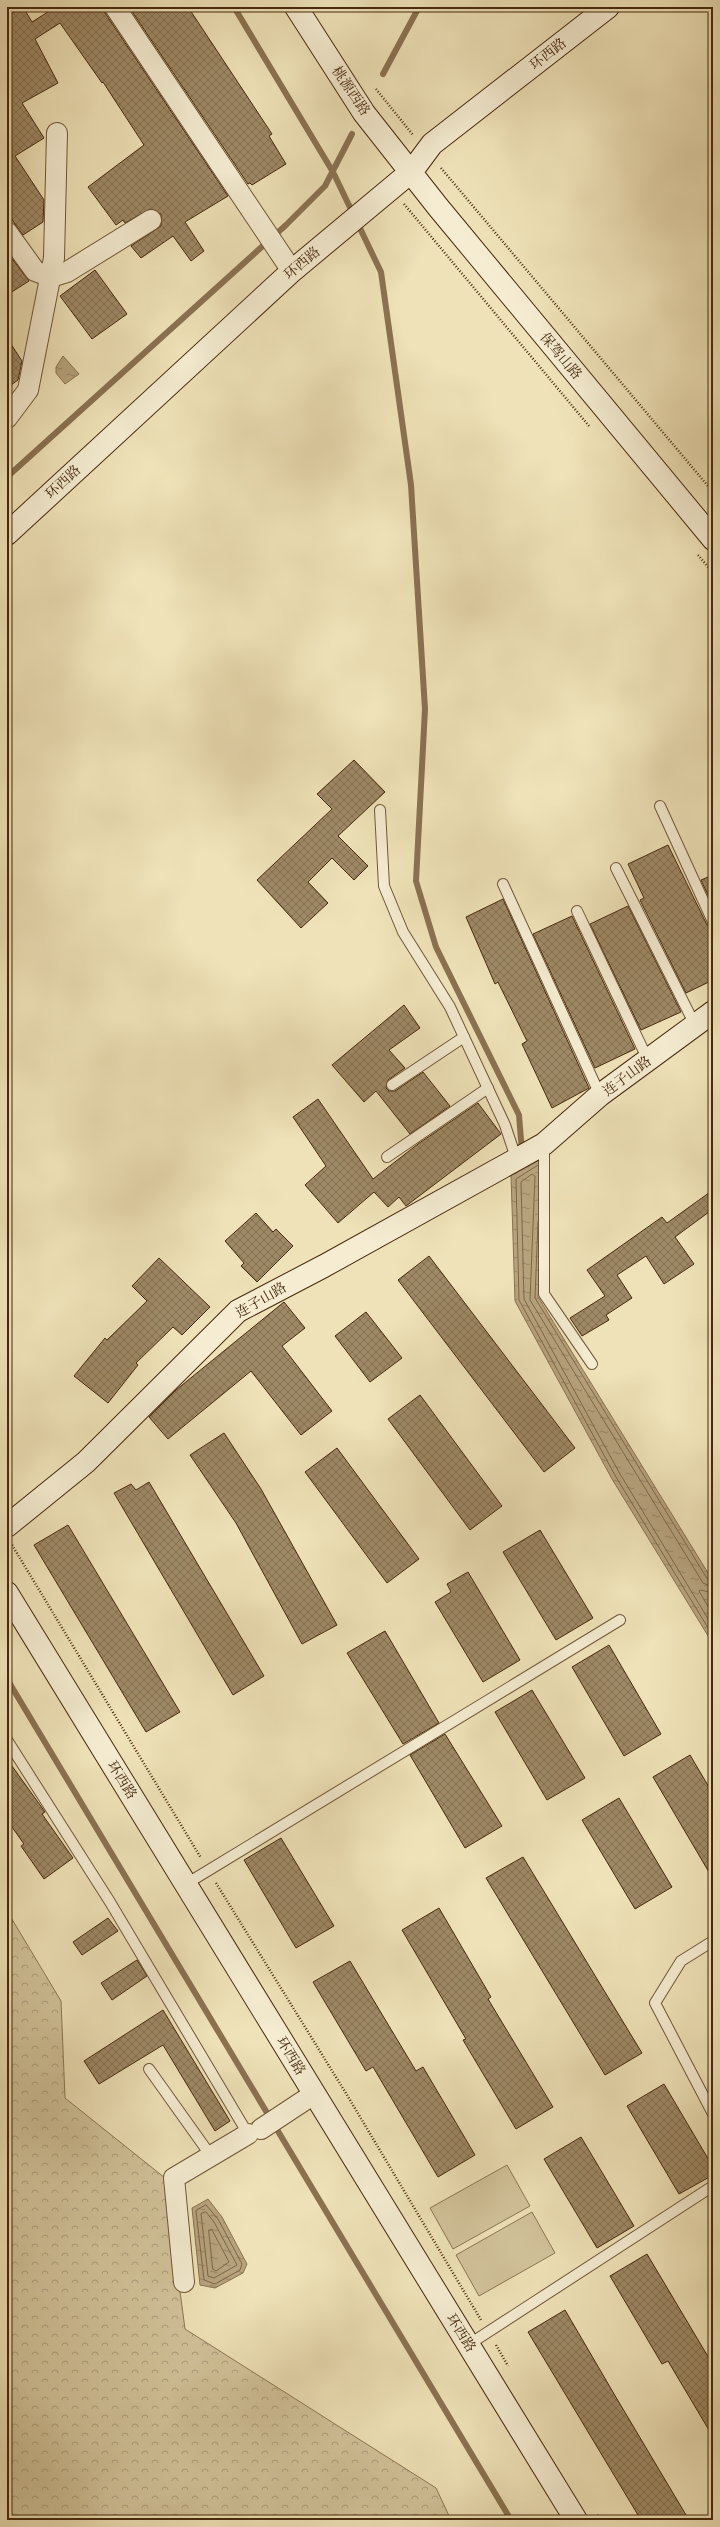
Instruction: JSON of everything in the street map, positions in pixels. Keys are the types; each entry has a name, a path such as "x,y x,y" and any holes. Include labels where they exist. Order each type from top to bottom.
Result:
{"street":[{"path":"116,7 279,249 292,271"},
{"name":"桃源西路","path":"296,7 364,113 412,171"},
{"name":"环西路","path":"7,534 292,271 412,171 432,144 608,7"},
{"path":"7,418 28,390 51,277 54,258 57,133"},
{"name":"保驾山路","path":"412,171 438,208 713,539"},
{"path":"7,232 35,271 51,277 67,272 151,220"},
{"name":"连子山路","path":"8,1533 86,1462 238,1311 324,1266 516,1158 544,1144 600,1095 713,1012"},
{"name":"环西路","path":"7,1593 576,2520"},
{"path":"184,2282 174,2178 255,2132 314,2094"}],"lane":[{"path":"660,806 713,922"},
{"path":"380,810 384,886 403,932 450,1007 505,1125 516,1158"},
{"path":"616,868 695,1025"},
{"path":"503,884 600,1095"},
{"path":"577,911 648,1060"},
{"path":"392,1085 464,1037"},
{"path":"387,1157 488,1088"},
{"path":"544,1144 544,1294 592,1364"},
{"path":"186,1884 210,1872 620,1620"},
{"path":"7,1740 255,2132"},
{"path":"713,1940 681,1961 655,2004 713,2114"},
{"path":"150,2069 211,2156"},
{"path":"468,2345 713,2186"}],"path":[{"path":"372,83 427,152 713,492"},
{"path":"8,1533 210,1872 347,2095 512,2372"},
{"path":"593,2508 601,2520"}],"green space":[{"path":"7,1911 61,2001 65,2098 165,2178 185,2329 436,2488 451,2520 7,2520"},
{"path":"507,2165 530,2206 453,2249 430,2208"},
{"path":"532,2212 555,2253 479,2296 456,2255"}],"water":[{"path":"63,356 79,374 65,384 56,373 56,367"},
{"path":"545,1157 538,1297 713,1581 713,1644 612,1479 515,1301 511,1175"},
{"path":"208,2199 222,2217 247,2264 243,2273 215,2288 200,2285 192,2208"}],"building":[{"path":"23,7 32,22 51,10 50,7 104,7 105,13 228,196 185,222 204,251 191,261 173,236 141,258 131,246 161,226 161,214 150,209 125,223 123,220 116,225 88,187 144,145 103,82 102,83 60,23 35,39 58,83 22,103 44,138 15,156 44,200 43,222 23,235 7,212 7,16"},
{"path":"129,7 188,7 272,134 269,136 286,164 252,185 250,183 248,184"},
{"path":"7,252 29,281 7,295"},
{"path":"95,270 127,314 92,339 60,296"},
{"path":"7,338 22,361 18,380 7,388"},
{"path":"354,760 385,792 338,836 368,866 354,880 332,858 308,882 328,903 301,928 257,880 332,809 317,794"},
{"path":"668,845 707,925 713,928 713,980 686,993 640,900 644,898 628,864"},
{"path":"713,875 713,906 701,880"},
{"path":"503,899 589,1088 552,1108 522,1044 527,1041 498,982 495,984 466,917"},
{"path":"628,906 681,1012 641,1030 590,924"},
{"path":"572,916 635,1049 595,1068 533,934"},
{"path":"404,1005 420,1028 389,1050 405,1068 388,1080 386,1088 389,1091 395,1091 423,1072 450,1106 410,1134 376,1091 364,1102 332,1065"},
{"path":"318,1099 373,1179 418,1144 478,1103 501,1134 406,1206 399,1197 388,1207 374,1192 338,1223 305,1185 326,1166 293,1117"},
{"path":"713,1190 713,1209 675,1237 694,1264 664,1284 646,1256 617,1275 632,1298 606,1315 609,1320 582,1336 570,1318 605,1296 587,1270 662,1217 667,1223"},
{"path":"256,1213 273,1232 276,1229 293,1246 257,1282 241,1266 244,1263 225,1241"},
{"path":"429,1256 575,1448 544,1472 398,1280"},
{"path":"159,1258 210,1307 182,1335 173,1327 136,1363 138,1365 108,1403 74,1376 105,1338 107,1340 147,1301 132,1286"},
{"path":"284,1302 305,1328 282,1346 332,1411 301,1435 251,1371 168,1439 149,1417 176,1390"},
{"path":"366,1312 402,1358 370,1382 335,1336"},
{"path":"420,1395 502,1506 470,1530 388,1419"},
{"path":"224,1433 261,1489 337,1625 302,1644 236,1523 190,1455"},
{"path":"337,1448 419,1559 387,1583 305,1472"},
{"path":"149,1482 264,1676 233,1695 114,1493 131,1484 136,1490"},
{"path":"68,1525 180,1712 146,1732 34,1545"},
{"path":"540,1530 593,1618 556,1640 503,1552"},
{"path":"468,1572 520,1660 483,1682 435,1602 451,1592 447,1584"},
{"path":"385,1631 439,1723 403,1744 347,1653"},
{"path":"609,1645 661,1734 624,1756 572,1667"},
{"path":"532,1690 585,1778 547,1800 495,1712"},
{"path":"445,1734 502,1826 465,1848 410,1755"},
{"path":"690,1755 713,1794 713,1879 653,1777"},
{"path":"7,1759 45,1812 42,1814 73,1858 44,1879 21,1846 24,1844 7,1820"},
{"path":"619,1798 672,1887 635,1909 582,1820"},
{"path":"281,1838 334,1926 296,1948 244,1860"},
{"path":"523,1857 642,2053 605,2075 486,1878"},
{"path":"439,1908 491,1997 488,1999 553,2107 516,2129 463,2040 466,2039 402,1930"},
{"path":"108,1918 118,1931 82,1955 73,1942"},
{"path":"137,1960 147,1976 112,2000 101,1983"},
{"path":"350,1961 416,2071 423,2067 475,2155 438,2177 373,2067 366,2071 313,1982"},
{"path":"163,2010 230,2121 215,2131 163,2045 99,2084 84,2061"},
{"path":"664,2084 713,2167 713,2175 679,2194 627,2106"},
{"path":"581,2137 634,2226 597,2248 544,2159"},
{"path":"647,2254 713,2365 713,2437 668,2361 662,2364 610,2276"},
{"path":"565,2310 689,2520 641,2520 528,2332"}],"waterway":[{"path":"234,7 333,172 381,272 411,485 425,709 416,881 436,947 519,1115 522,1152"},
{"path":"383,74 419,7"},
{"path":"7,477 286,225 325,186 352,134"},
{"path":"7,1679 511,2520"}]}
